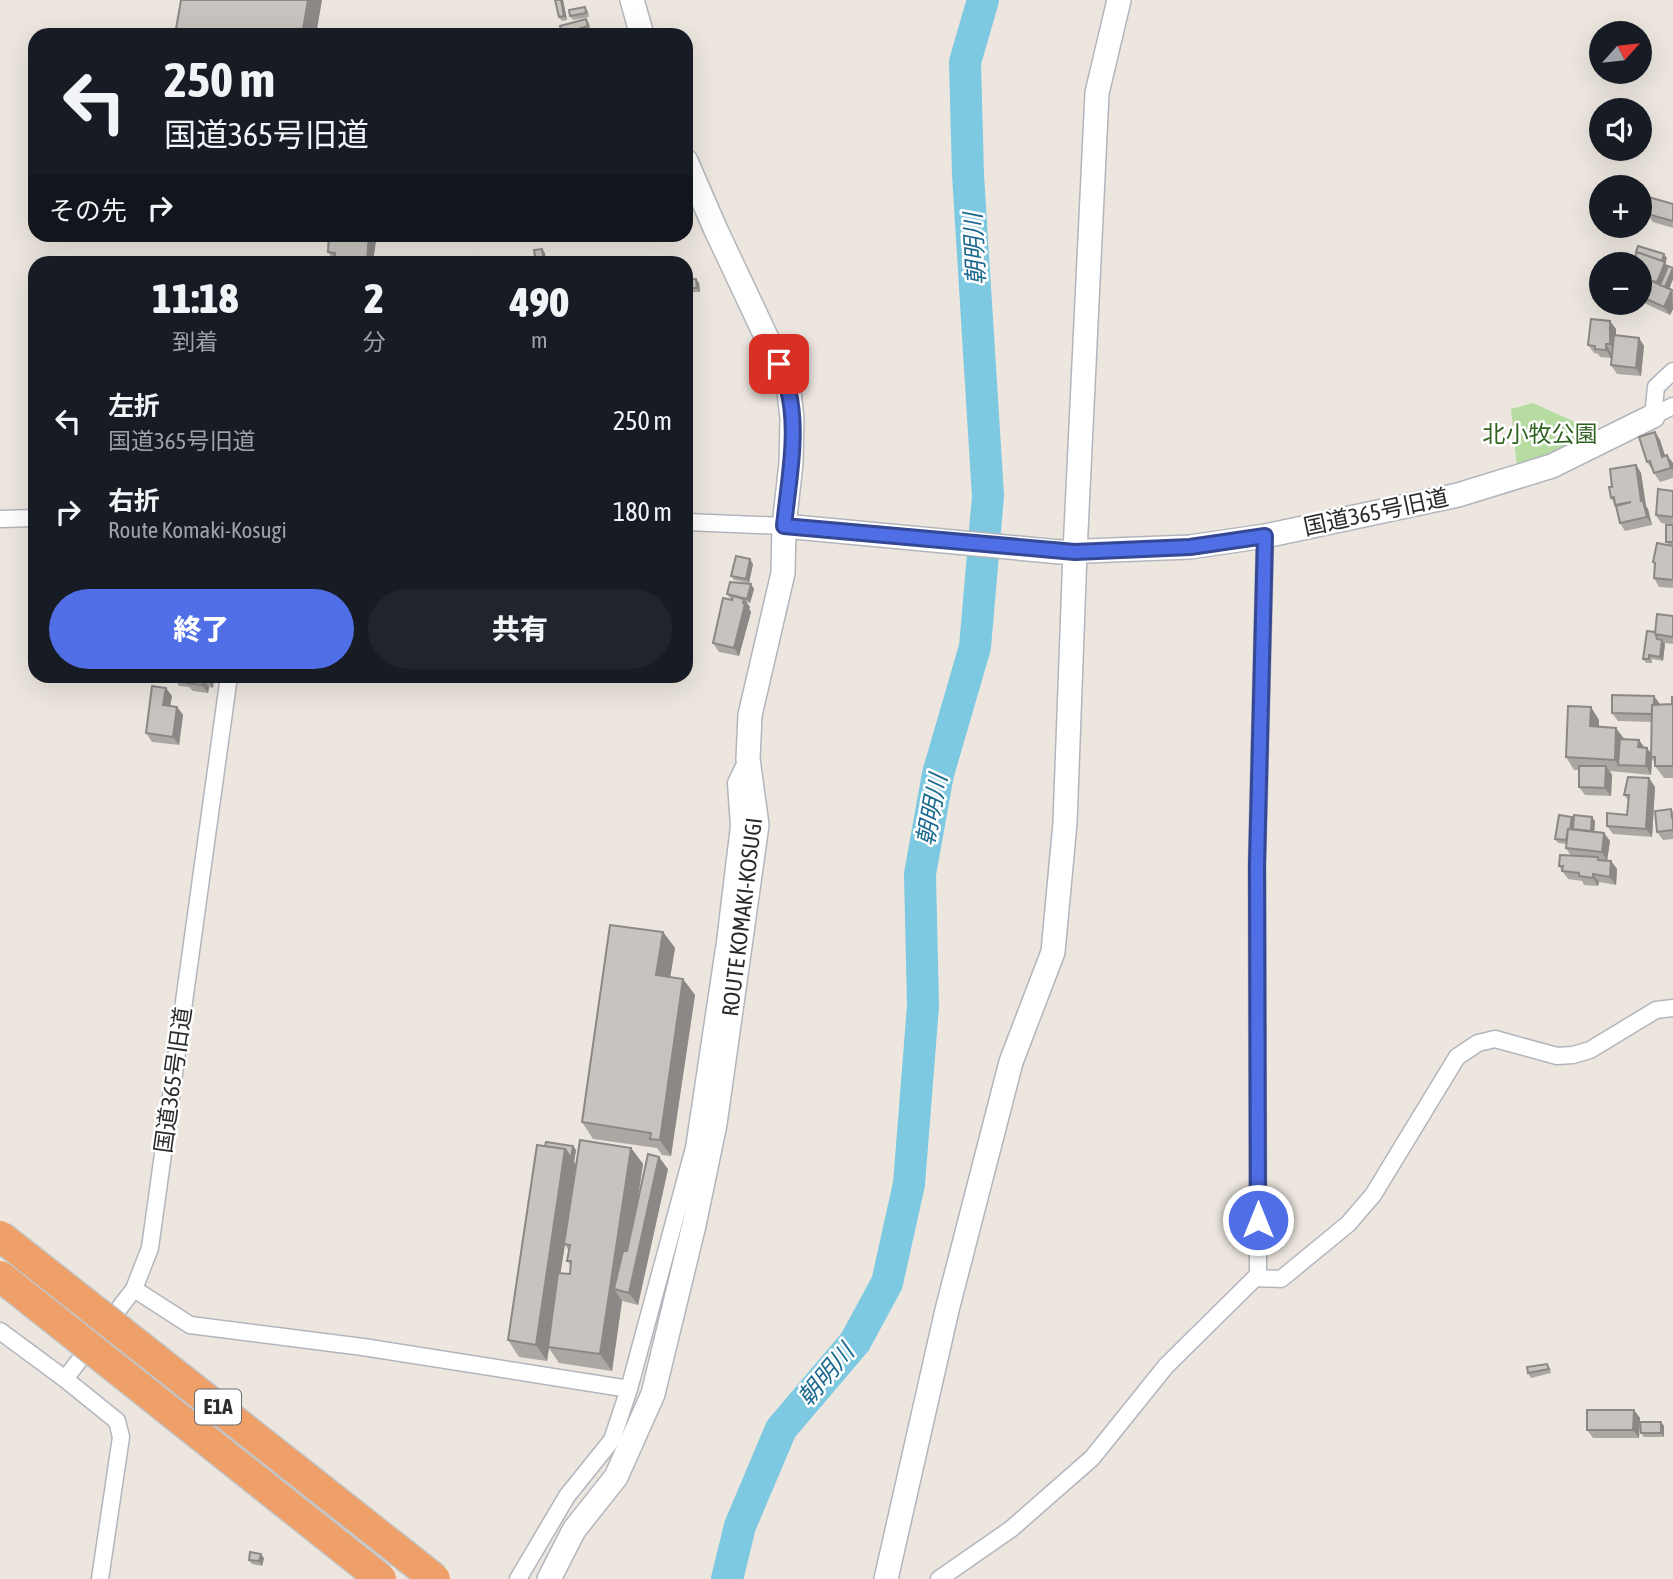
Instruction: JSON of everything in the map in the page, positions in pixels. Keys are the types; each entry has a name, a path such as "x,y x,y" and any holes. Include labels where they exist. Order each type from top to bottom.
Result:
{"highway":[{"name":"E1A","path":"0,1236 435,1579"},
{"name":"E1A","path":"0,1276 381,1579"}],"street":[{"path":"632,0 640,28"},
{"path":"886,1579 947,1310 1011,1062 1053,952 1065,822 1068,552 1097,93 1119,0"},
{"name":"ROUTE KOMAKI-KOSUGI","path":"549,1579 573,1530 616,1476 653,1394 694,1226 715,1124 757,825 748,759 750,715 783,573 790,527 792,418 789,392 779,364 693,177"},
{"path":"1663,411 1656,387 1673,370"},
{"name":"国道365号旧道","path":"693,522 790,527 1068,552 1190,547 1265,536 1458,495 1552,466 1663,411"},
{"path":"0,519 28,518"},
{"path":"939,1579 1011,1529 1092,1458 1166,1366 1258,1275 1257,864 1265,536"},
{"name":"国道365号旧道","path":"65,1379 134,1289 150,1248 228,683"},
{"path":"518,1579 566,1496 612,1440 629,1389 694,1148 726,942 739,826 736,783 748,759"},
{"path":"1255,1278 1281,1279 1348,1224 1373,1195 1457,1057 1478,1043 1496,1039 1557,1056 1573,1055 1590,1050 1656,1010 1673,1008"},
{"path":"134,1289 190,1325 363,1347 629,1389"},
{"path":"0,1331 117,1421 121,1437 100,1579"}],"green space":[{"name":"北小牧公園","path":"1533,403 1602,434 1551,459 1517,467 1511,409"}],"building":[{"path":"181,0 308,0 303,28 176,28"},
{"path":"555,0 561,0 564,16 559,17"},
{"path":"585,7 586,13 570,16 569,10"},
{"path":"586,19 588,26 560,28"},
{"path":"1652,198 1673,204 1673,221 1652,215"},
{"path":"329,242 368,242 367,256 335,256 335,253 328,252"},
{"path":"1638,246 1664,254 1662,261 1652,258 1652,252 1636,252"},
{"path":"542,249 543,256 535,256 534,250"},
{"path":"1652,257 1665,262 1657,282 1652,281"},
{"path":"1668,266 1673,268 1665,287 1660,285"},
{"path":"693,279 696,279 697,288 693,288"},
{"path":"1652,281 1672,290 1664,307 1652,302"},
{"path":"1591,319 1610,321 1610,344 1606,344 1606,350 1588,345"},
{"path":"1614,335 1639,338 1636,368 1611,365"},
{"path":"1655,432 1662,457 1667,455 1671,468 1654,473 1650,461 1647,462 1639,437"},
{"path":"1636,465 1641,501 1647,517 1620,523 1616,506 1631,502 1615,505 1609,487 1612,487 1610,469"},
{"path":"1658,489 1673,491 1673,517 1656,515"},
{"path":"1666,525 1673,525 1673,542 1666,542"},
{"path":"1657,543 1673,546 1673,580 1654,578 1653,562"},
{"path":"736,556 750,559 746,579 731,576"},
{"path":"730,582 751,584 747,599 727,594"},
{"path":"733,596 744,599 745,604 734,648 713,643 723,598 732,600"},
{"path":"1657,614 1673,616 1673,637 1655,634"},
{"path":"1647,631 1655,632 1657,639 1662,640 1660,657 1649,655 1649,659 1643,659"},
{"path":"152,686 166,688 163,705 177,707 173,737 146,733"},
{"path":"1612,695 1654,696 1652,714 1612,713"},
{"path":"1672,697 1673,766 1655,766 1655,757 1651,757 1652,705 1672,704"},
{"path":"1568,706 1591,707 1590,726 1616,728 1615,760 1566,757"},
{"path":"1620,739 1639,740 1638,747 1647,748 1646,766 1618,765"},
{"path":"1579,766 1606,766 1605,788 1579,787"},
{"path":"1628,777 1649,778 1646,829 1607,826 1607,813 1627,815 1629,795 1624,795"},
{"path":"1671,809 1673,830 1657,832 1655,811"},
{"path":"1559,815 1572,817 1566,840 1555,839"},
{"path":"1574,815 1592,817 1591,831 1573,829"},
{"path":"1568,829 1604,833 1602,852 1566,848"},
{"path":"1560,855 1598,857 1598,860 1611,861 1610,877 1593,874 1593,878 1562,871 1563,866 1559,866"},
{"path":"610,925 663,932 656,975 683,979 660,1140 650,1139 651,1133 582,1122"},
{"path":"580,1140 631,1148 600,1354 548,1347 558,1273 570,1274 571,1261 567,1261 570,1245 564,1244"},
{"path":"546,1142 573,1146 571,1158 565,1149 545,1146"},
{"path":"537,1145 565,1149 536,1345 508,1340"},
{"path":"648,1154 659,1157 629,1293 614,1289 623,1251 627,1251"},
{"path":"1547,1364 1549,1369 1528,1373 1527,1367"},
{"path":"1587,1410 1634,1410 1633,1430 1587,1430"},
{"path":"1640,1422 1661,1422 1661,1433 1641,1433"},
{"path":"250,1552 261,1554 259,1561 249,1560"}],"waterway":[{"name":"朝明川","path":"727,1579 740,1526 781,1429 855,1342 887,1283 909,1184 923,1006 920,874 938,774 975,647 988,496 968,175 965,62 983,0"}],"route":[{"path":"779,364 789,392 792,418 791,463 784,526 1075,552 1190,547 1265,536 1257,864 1258,1220"}]}
